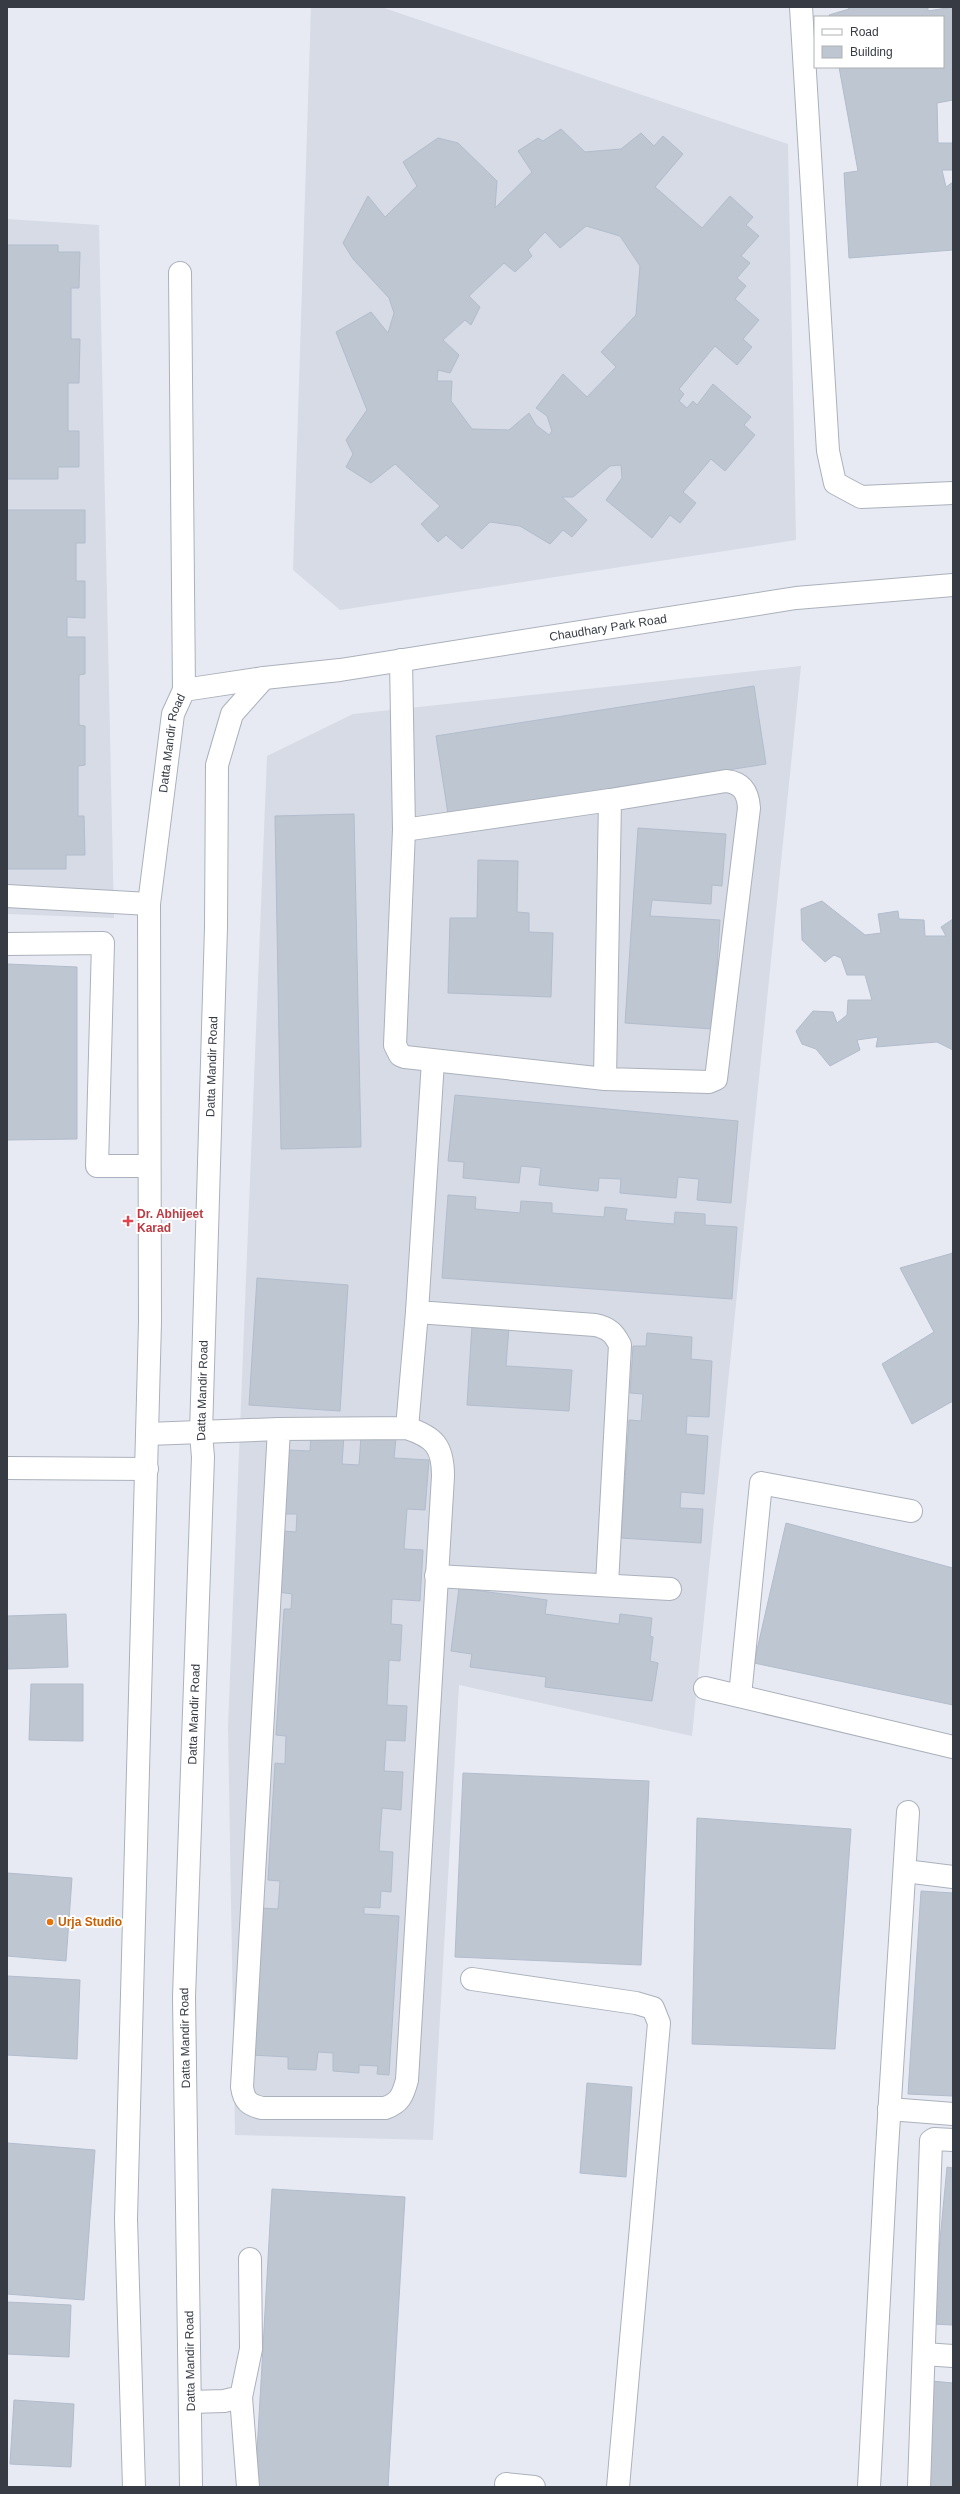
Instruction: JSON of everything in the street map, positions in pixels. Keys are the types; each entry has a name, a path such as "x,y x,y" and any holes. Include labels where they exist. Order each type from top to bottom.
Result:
{"street":[{"path":"801,7 828,451 835,483 861,497 953,493"},
{"path":"180,273 184,690"},
{"name":"Chaudhary Park Road","path":"264,678 401,660 796,598 953,585"},
{"path":"401,660 404,830 395,1045 400,1055 405,1058 604,1078 709,1082 716,1078 749,808 745,790 735,782 726,781 610,800 404,830"},
{"name":"Datta Mandir Road","path":"134,2487 126,2219 148,1434 149,904 173,714 184,690 264,678"},
{"name":"Datta Mandir Road","path":"192,2487 184,1997 203,1457 201,1434 216,927 217,765 232,714 264,678"},
{"path":"604,1078 610,800"},
{"path":"7,896 149,904"},
{"path":"7,944 103,943 97,1166 149,1166"},
{"path":"407,1428 433,1061"},
{"path":"416,1312 595,1325 605,1327 614,1334 620,1345 607,1584"},
{"path":"148,1434 201,1434 279,1429 407,1428 424,1434 436,1443 443,1459 407,2080 404,2094 396,2104 385,2108 262,2108 250,2106 243,2098 242,2087 279,1429"},
{"path":"7,1468 147,1469"},
{"path":"740,1696 761,1483 911,1512"},
{"path":"436,1576 607,1584 670,1589"},
{"path":"705,1688 953,1747"},
{"path":"869,2487 889,2109 908,1812"},
{"path":"904,1872 953,1877"},
{"path":"472,1979 636,2003 653,2008 659,2023 618,2487"},
{"path":"889,2109 953,2114"},
{"path":"919,2487 932,2141 934,2138 953,2140"},
{"path":"248,2487 245,2426 241,2397 251,2350 250,2259"},
{"path":"924,2354 953,2356"},
{"path":"190,2402 224,2401 241,2397"},
{"path":"506,2484 534,2487"}],"shaded area":[{"path":"311,7 381,7 788,144 796,540 340,610 293,570"},
{"path":"7,219 99,225 114,918 7,914"},
{"path":"801,666 692,1736 459,1685 433,2140 235,2135 228,1727 267,756 353,714"}],"building":[{"path":"848,7 928,7 928,11 953,7 953,100 937,103 938,143 953,143 953,170 942,170 946,187 953,182 953,250 849,258 844,173 858,171 839,68 944,68 944,16 829,15 849,9"},
{"path":"561,129 585,152 621,149 641,133 654,146 663,136 683,154 655,187 702,228 730,196 753,217 746,225 759,236 741,256 750,263 737,278 746,286 735,299 759,320 743,339 752,347 737,365 715,346 679,389 684,394 679,401 687,408 693,401 697,405 713,384 751,417 744,425 755,435 725,471 711,459 683,492 696,503 680,523 670,515 652,538 606,500 622,478 621,465 610,466 573,497 562,497 587,520 572,537 563,530 550,544 520,526 490,522 462,549 446,535 438,542 421,524 440,506 395,464 371,483 346,467 353,454 346,440 367,410 336,332 371,312 388,333 394,313 389,298 353,259 343,243 368,196 385,217 417,186 403,162 438,138 458,143 497,181 495,208 532,172 518,151 538,138 543,141","holes":["586,226 620,236 640,266 636,315 601,352 616,367 587,397 563,374 536,408 547,416 552,431 549,435 536,425 529,413 509,430 472,429 451,401 452,381 437,381 438,370 450,373 459,355 443,340 465,320 471,325 480,307 469,296 504,263 515,272 532,256 528,250 545,232 560,248"]},
{"path":"7,245 58,245 58,252 80,252 79,288 71,288 71,339 80,339 79,383 68,383 68,431 79,431 79,467 58,467 58,479 7,479"},
{"path":"7,510 85,510 85,543 76,543 76,581 85,581 85,618 67,617 67,637 85,637 85,674 79,675 79,725 85,726 85,765 78,766 78,816 84,816 85,855 66,855 66,869 7,869"},
{"path":"754,686 766,764 448,814 436,736"},
{"path":"354,814 361,1147 281,1149 275,816"},
{"path":"638,828 726,834 722,886 712,885 711,904 652,900 650,916 720,920 713,1029 625,1023"},
{"path":"478,860 518,861 517,912 529,913 529,932 553,933 551,997 448,993 450,918 477,918"},
{"path":"822,901 865,935 881,933 878,914 898,911 899,919 924,920 925,936 946,936 941,927 953,919 953,1050 937,1042 876,1047 878,1037 857,1040 860,1050 830,1066 816,1049 802,1044 796,1031 813,1011 833,1012 837,1023 847,1015 848,1000 872,1000 865,975 847,975 841,958 834,955 825,962 802,940 801,909"},
{"path":"7,964 77,967 77,1139 7,1140"},
{"path":"455,1095 738,1121 731,1203 697,1200 699,1179 678,1177 676,1198 620,1193 621,1179 599,1178 598,1191 539,1185 541,1168 521,1166 519,1183 463,1178 464,1162 448,1161"},
{"path":"448,1195 476,1197 475,1209 520,1213 521,1201 552,1203 552,1213 604,1217 605,1207 627,1209 625,1220 674,1224 675,1212 705,1214 705,1225 737,1227 732,1299 442,1278"},
{"path":"953,1253 953,1401 912,1424 882,1364 934,1332 900,1268"},
{"path":"257,1278 348,1285 340,1411 249,1405"},
{"path":"472,1325 509,1327 506,1366 572,1370 569,1411 467,1405"},
{"path":"647,1333 692,1337 691,1359 712,1361 709,1417 687,1416 686,1434 708,1436 704,1494 681,1492 680,1508 703,1509 701,1543 621,1538 629,1420 641,1421 643,1394 630,1393 633,1346 646,1346"},
{"path":"311,1433 344,1435 342,1464 359,1465 361,1436 396,1438 394,1458 429,1460 425,1510 407,1509 404,1549 423,1550 420,1601 392,1599 391,1624 402,1625 400,1661 389,1660 387,1705 407,1706 405,1741 386,1740 384,1771 403,1772 401,1810 382,1808 379,1851 393,1852 391,1892 381,1891 380,1908 364,1907 364,1914 399,1916 389,2075 377,2074 378,2066 359,2065 359,2073 333,2071 333,2053 318,2052 316,2070 288,2069 288,2057 252,2055 261,1908 278,1909 280,1881 268,1880 275,1763 285,1764 286,1736 276,1735 284,1609 291,1609 292,1594 279,1592 283,1531 296,1532 297,1514 284,1514 288,1450 310,1451"},
{"path":"786,1523 953,1568 953,1705 754,1663"},
{"path":"459,1588 547,1600 545,1614 619,1624 620,1614 652,1618 650,1636 653,1637 650,1661 658,1663 652,1701 545,1687 546,1677 470,1667 472,1654 451,1651"},
{"path":"66,1614 68,1667 8,1669 7,1616"},
{"path":"31,1684 83,1684 83,1741 29,1740"},
{"path":"463,1773 649,1781 641,1965 455,1957"},
{"path":"697,1818 851,1829 835,2049 692,2044"},
{"path":"7,1873 72,1878 66,1961 7,1956"},
{"path":"921,1891 953,1893 953,2096 908,2094"},
{"path":"7,1976 80,1980 77,2059 7,2055"},
{"path":"587,2083 632,2087 626,2177 580,2173"},
{"path":"7,2143 95,2150 84,2300 7,2294"},
{"path":"947,2167 953,2168 953,2325 932,2324"},
{"path":"272,2189 405,2197 388,2487 255,2487"},
{"path":"7,2302 71,2305 69,2357 7,2354"},
{"path":"931,2381 953,2383 953,2487 927,2487"},
{"path":"14,2400 74,2404 71,2467 10,2464"}],"place":[{"name":"Dr. Abhijeet Karad","path":"128,1221"},
{"name":"Urja Studio","path":"50,1922"}]}
